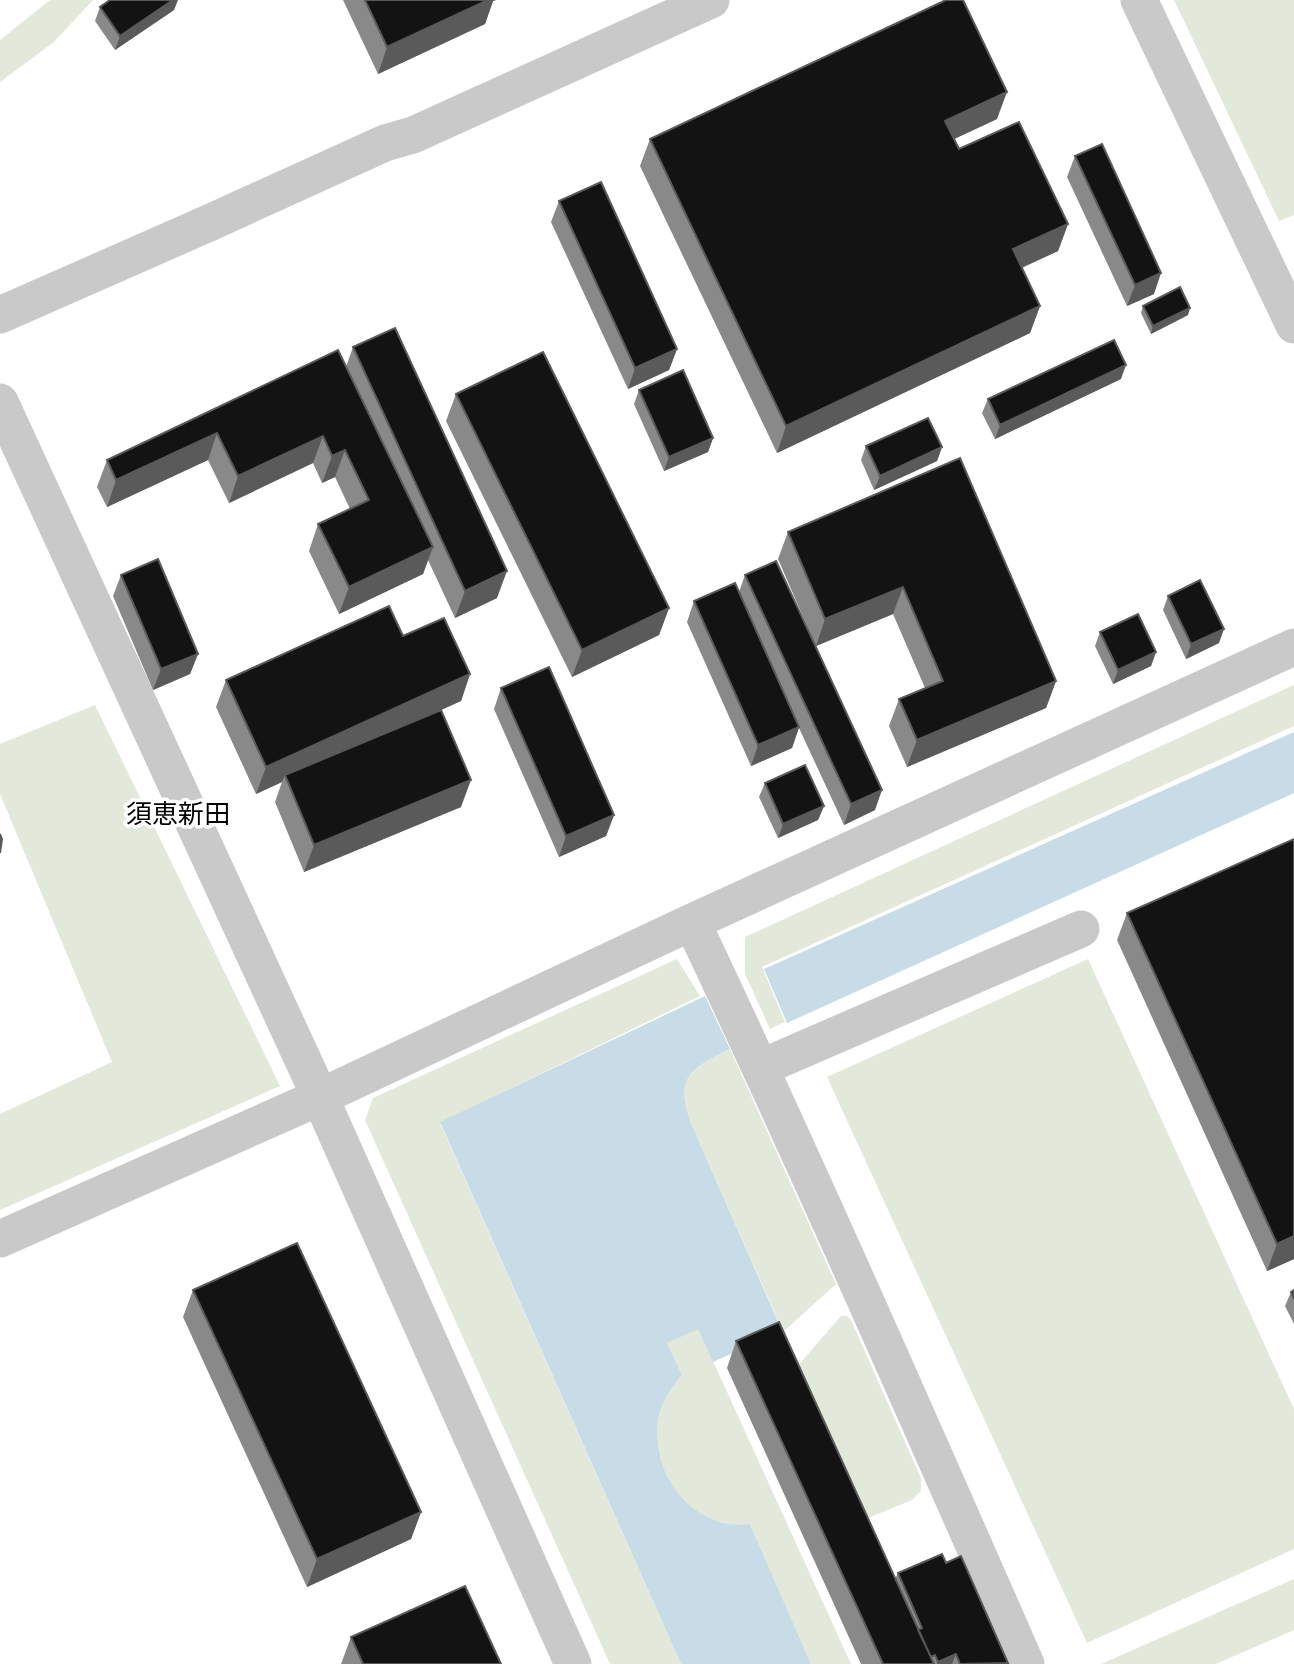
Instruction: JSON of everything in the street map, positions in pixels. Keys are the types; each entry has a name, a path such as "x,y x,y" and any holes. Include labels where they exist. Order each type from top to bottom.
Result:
{"street":[{"path":"0,315 385,143 413,135 711,0"},
{"path":"1139,0 1294,325"},
{"path":"0,402 320,1097 573,1664"},
{"path":"0,1239 320,1097 692,922 1294,647"},
{"path":"692,922 1026,1664"},
{"path":"754,1055 1081,929"}],"green space":[{"path":"50,0 93,0 54,42 0,82 0,40"},
{"path":"1174,0 1294,0 1294,215 1279,221"},
{"path":"1294,685 1294,726 762,967 785,1022 770,1029 745,974 745,937"},
{"path":"95,705 280,1086 0,1210 0,1114 112,1062 0,794 0,744"},
{"path":"677,959 700,996 440,1123 681,1664 610,1664 365,1120 373,1098"},
{"path":"1088,959 1294,1409 1294,1549 1087,1643 827,1077"},
{"path":"730,1049 836,1284 783,1332 686,1107 684,1095 690,1076 705,1062"},
{"path":"841,1316 847,1316 851,1320 921,1478 921,1491 912,1500 861,1521 794,1370"},
{"path":"698,1328 851,1664 811,1664 750,1524 721,1523 708,1517 683,1499 666,1473 658,1443 660,1412 666,1397 682,1375 667,1343"},
{"path":"1294,1579 1294,1630 1216,1664 1101,1664"}],"water":[{"path":"1294,732 1294,793 787,1023 764,969"},
{"path":"705,996 730,1049 705,1062 689,1076 684,1095 686,1107 782,1331 713,1362 698,1329 667,1343 682,1375 669,1392 660,1412 658,1443 666,1473 683,1499 721,1523 750,1524 811,1664 681,1664 440,1122"}],"building":[{"path":"110,0 173,0 120,36 100,7"},
{"path":"365,0 488,0 387,47"},
{"path":"946,0 963,0 1007,92 945,121 959,149 1019,122 1068,224 1013,249 1040,306 786,426 650,139"},
{"path":"1102,144 1161,273 1135,285 1075,156"},
{"path":"601,182 677,349 635,368 559,201"},
{"path":"1180,287 1190,308 1153,326 1143,306"},
{"path":"395,328 507,571 465,591 353,347"},
{"path":"1114,340 1126,365 1000,425 988,399"},
{"path":"338,350 433,547 349,587 318,524 369,500 345,450 332,456 323,436 238,476 217,433 116,480 107,460"},
{"path":"543,352 669,608 582,650 456,394"},
{"path":"683,370 713,438 669,457 639,390"},
{"path":"928,418 942,447 880,476 866,446"},
{"path":"960,458 1056,681 917,740 899,699 943,681 903,587 825,619 788,532"},
{"path":"158,559 198,654 161,669 121,575"},
{"path":"776,561 882,790 851,804 745,575"},
{"path":"1200,580 1224,629 1191,644 1168,596"},
{"path":"735,583 799,727 758,745 694,601"},
{"path":"389,606 403,636 444,618 470,674 266,767 226,680"},
{"path":"1138,614 1156,652 1118,670 1100,632"},
{"path":"549,667 614,815 566,836 501,688"},
{"path":"441,710 471,780 314,845 285,775"},
{"path":"805,765 824,806 783,824 765,783"},
{"path":"1294,839 1294,1236 1277,1244 1127,913"},
{"path":"297,1243 421,1512 317,1559 193,1290"},
{"path":"779,1322 934,1664 883,1664 736,1341"},
{"path":"942,1554 946,1563 961,1556 1008,1663 960,1664 956,1654 938,1662 935,1655 931,1657 918,1630 922,1628 898,1573"},
{"path":"465,1586 501,1664 363,1664 351,1637"}],"district":[{"name":"須恵新田","path":"178,814"}]}
